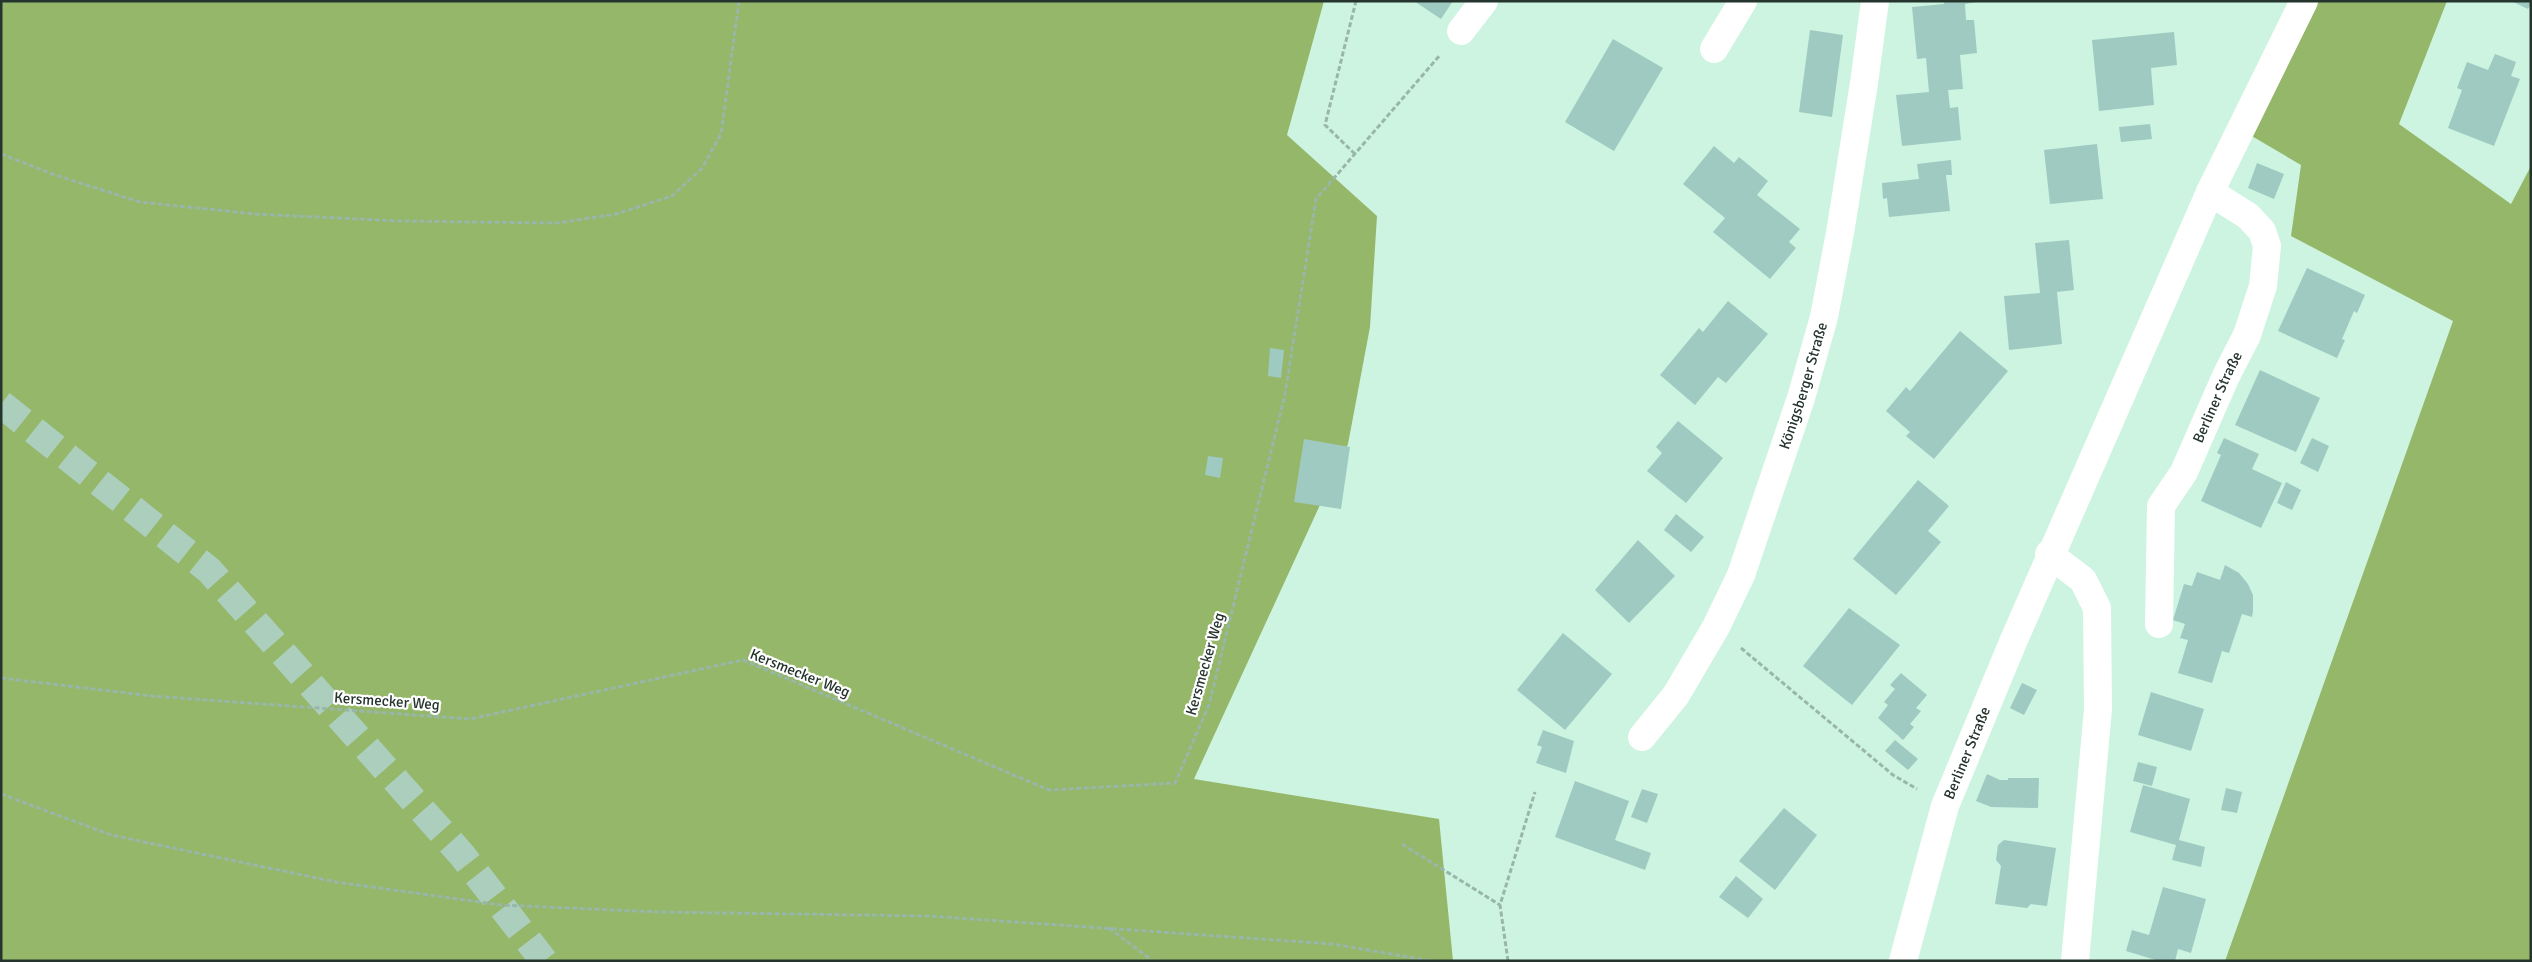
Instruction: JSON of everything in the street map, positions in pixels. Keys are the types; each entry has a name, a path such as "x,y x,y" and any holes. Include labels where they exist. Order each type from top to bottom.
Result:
{"street":[{"path":"1461,31 1484,1"},
{"path":"1714,49 1743,1"},
{"name":"Königsberger Straße","path":"1642,737 1676,695 1716,627 1741,576 1764,513 1801,398 1824,317 1840,232 1875,1"},
{"name":"Berliner Straße","path":"1904,961 1945,806 2049,554 2210,192 2304,1"},
{"name":"Berliner Straße","path":"2159,624 2160,506 2184,472 2226,376 2247,335 2263,286 2267,246 2262,231 2248,216 2210,192"},
{"path":"2049,554 2083,580 2097,608 2098,710 2075,961"}],"path":[{"path":"1,154 55,175 140,202 255,214 400,221 556,223 616,214 672,196 702,168 721,134 739,1"},
{"path":"1356,1 1324,125 1355,154 1461,31"},
{"name":"Kersmecker Weg","path":"1,678 152,696 470,719 743,660 1049,790 1175,783 1209,704 1285,394 1316,199 1355,154"},
{"path":"1716,627 1892,775"},
{"path":"1508,961 1500,905 1535,792"},
{"path":"1,794 111,835 336,882 501,905 659,912 929,916 1333,944 1432,961"},
{"path":"1402,844 1500,905"},
{"path":"1108,927 1151,961"}],"green space":[{"path":"1,1 1324,1 1287,135 1377,216 1370,327 1348,444 1194,779 1439,819 1453,961 1,961"},
{"path":"2315,1 2447,1 2399,124 2511,204 2531,166 2531,961 2225,961 2453,321 2291,236 2301,165 2250,135"}],"building":[{"path":"1414,1 1453,1 1441,19"},
{"path":"1944,1 1982,1 1965,4 1966,20 1974,20 1977,53 1960,55 1963,89 1948,90 1950,108 1958,107 1961,140 1902,146 1896,95 1929,92 1926,58 1917,59 1912,7 1944,4"},
{"path":"2511,1 2531,1 2531,4 2528,9"},
{"path":"1810,30 1843,35 1832,117 1799,112"},
{"path":"2174,32 2177,65 2151,68 2154,105 2099,111 2092,40"},
{"path":"1613,39 1663,68 1614,151 1565,122"},
{"path":"2495,54 2516,62 2511,76 2520,79 2494,146 2448,128 2462,90 2457,88 2467,62 2488,70"},
{"path":"2150,124 2152,139 2121,142 2119,127"},
{"path":"2097,144 2103,199 2050,204 2044,150"},
{"path":"1714,146 1734,163 1739,157 1768,181 1757,195 1800,229 1789,242 1796,248 1770,279 1713,232 1725,218 1683,184"},
{"path":"1951,160 1952,175 1946,175 1950,211 1889,217 1887,198 1883,199 1882,183 1919,179 1917,164"},
{"path":"2257,163 2284,174 2274,199 2248,188"},
{"path":"2069,240 2074,290 2057,292 2062,344 2009,350 2004,296 2040,293 2035,243"},
{"path":"2307,268 2365,295 2357,313 2354,311 2342,339 2345,340 2337,358 2278,331"},
{"path":"1728,301 1768,334 1726,383 1718,377 1695,405 1660,375 1699,328 1703,332"},
{"path":"1960,331 2008,371 1934,459 1906,436 1910,432 1886,411 1906,387 1910,391"},
{"path":"1270,348 1284,350 1281,378 1268,376"},
{"path":"2260,370 2320,398 2296,452 2235,425"},
{"path":"1678,421 1723,458 1686,503 1647,471 1662,453 1656,447"},
{"path":"2224,438 2259,454 2252,469 2282,483 2261,528 2201,501 2221,455 2217,453"},
{"path":"2312,438 2329,446 2318,472 2300,463"},
{"path":"1304,439 1350,447 1341,509 1294,502"},
{"path":"1208,456 1223,458 1220,478 1205,475"},
{"path":"1918,480 1949,506 1928,531 1941,542 1896,595 1853,559"},
{"path":"2286,482 2301,490 2292,510 2277,503"},
{"path":"1676,514 1704,537 1691,552 1664,530"},
{"path":"1638,540 1675,576 1629,623 1595,590"},
{"path":"2225,565 2239,573 2248,584 2253,595 2253,611 2252,617 2242,614 2229,653 2222,651 2212,683 2178,673 2188,640 2180,638 2185,624 2173,620 2184,584 2192,586 2197,572 2220,580"},
{"path":"1849,608 1900,645 1852,705 1803,666"},
{"path":"1563,633 1612,674 1565,730 1517,690"},
{"path":"1901,673 1927,695 1916,708 1921,711 1910,724 1914,727 1903,740 1878,718 1888,705 1884,702 1895,689 1890,685"},
{"path":"2022,683 2037,690 2024,715 2010,708"},
{"path":"2151,692 2204,709 2191,751 2138,735"},
{"path":"1543,730 1574,741 1566,773 1536,763 1542,747 1537,745"},
{"path":"1895,740 1918,759 1908,770 1885,751"},
{"path":"2138,762 2157,767 2152,786 2133,781"},
{"path":"1987,774 2000,780 2008,780 2008,778 2039,778 2038,808 1991,807 1976,801"},
{"path":"1575,781 1629,801 1615,840 1651,853 1645,870 1555,837"},
{"path":"2143,785 2190,799 2179,840 2205,847 2201,867 2172,860 2176,845 2130,832"},
{"path":"2226,788 2242,792 2237,813 2221,810"},
{"path":"1642,789 1658,794 1647,823 1631,817"},
{"path":"1784,808 1817,835 1775,890 1739,861"},
{"path":"2004,840 2056,848 2047,906 2031,904 2027,908 1995,904 2001,866 1996,860 1998,845"},
{"path":"1736,876 1763,899 1748,918 1719,897"},
{"path":"2163,887 2206,899 2191,953 2178,949 2175,961 2159,961 2126,951 2132,930 2149,935"}],"tunnel":[{"path":"1,404 209,570 462,855 544,961"}]}
